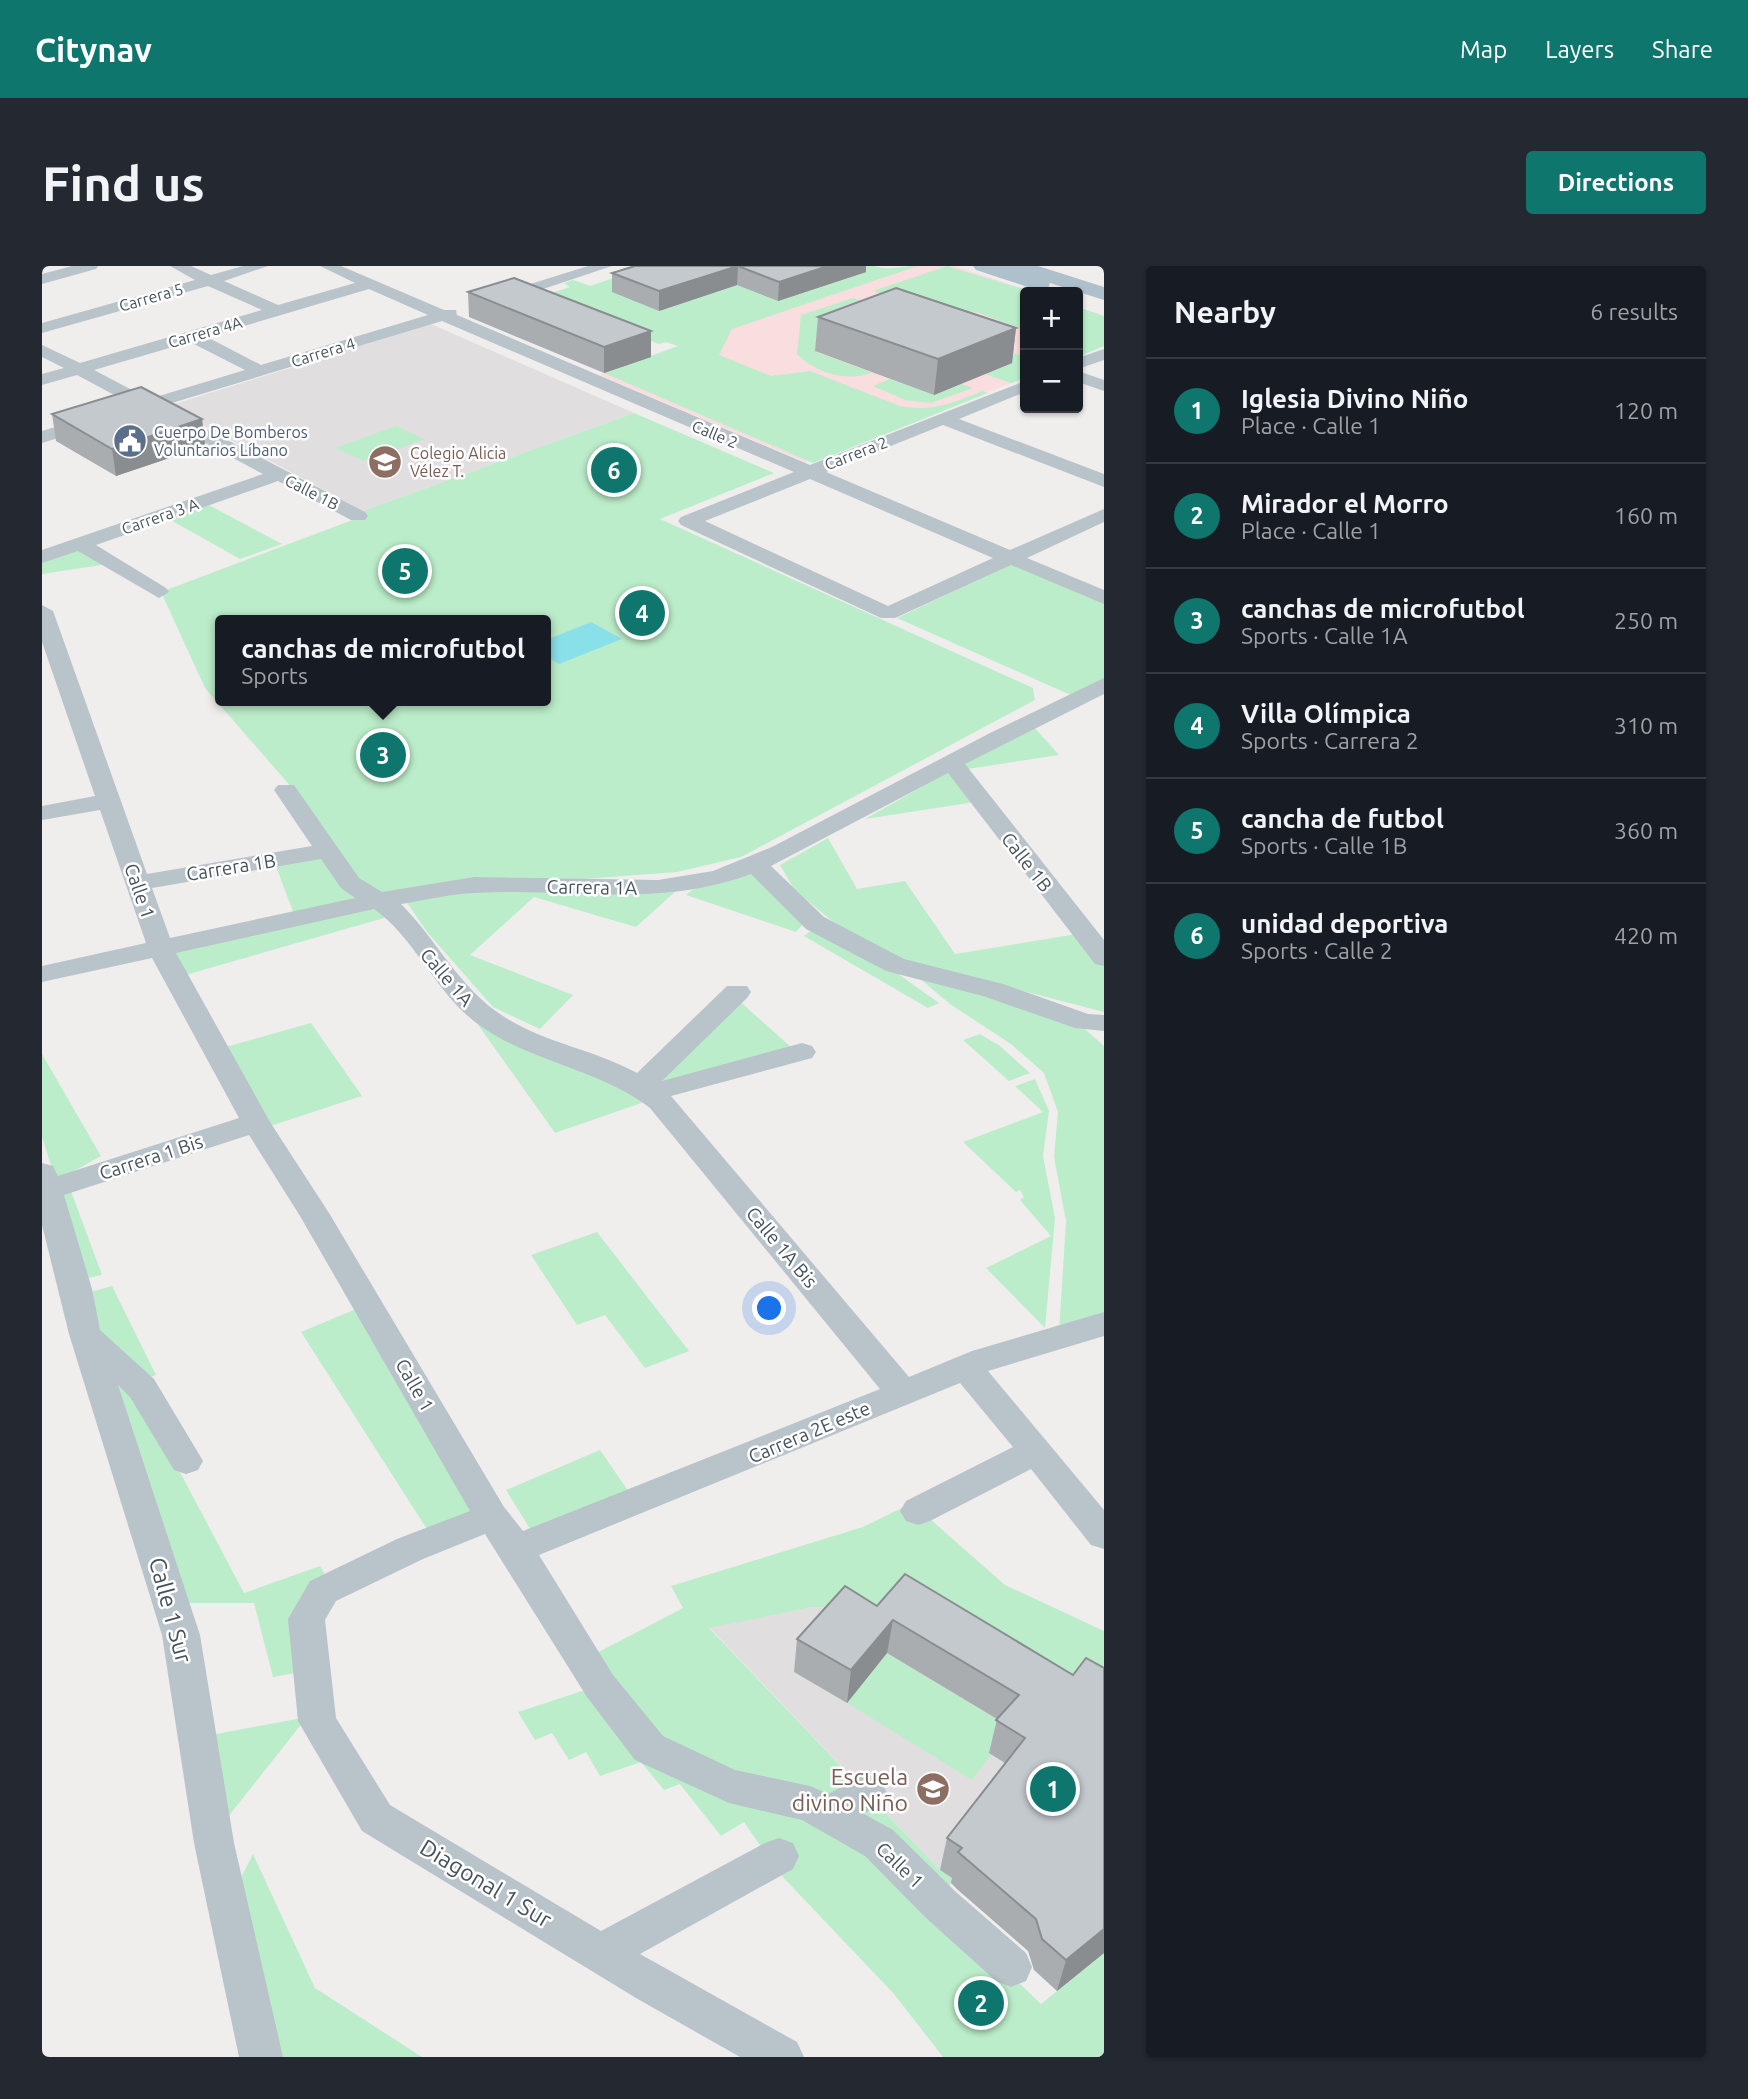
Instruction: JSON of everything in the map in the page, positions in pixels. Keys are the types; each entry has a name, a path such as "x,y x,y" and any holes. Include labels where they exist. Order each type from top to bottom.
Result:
{"main road":[{"path":"983,266 1048,287"},
{"path":"1017,266 1104,294"},
{"path":"1083,299 1104,305"}],"street":[{"path":"42,279 90,266"},
{"path":"178,266 277,311"},
{"name":"Carrera 5","path":"42,328 260,266"},
{"name":"Calle 2","path":"328,266 1104,598"},
{"path":"554,266 576,275"},
{"name":"Carrera 4","path":"42,438 604,266"},
{"name":"Carrera 4A","path":"42,380 369,284"},
{"path":"192,336 260,371"},
{"name":"Calle 1B","path":"42,351 358,516"},
{"path":"1083,362 1104,354"},
{"path":"1083,378 1104,386"},
{"name":"Carrera 2","path":"1011,558 888,614 688,521 1020,388"},
{"path":"944,418 1104,481"},
{"name":"Carrera 3 A","path":"42,557 278,475"},
{"path":"1011,558 1104,515"},
{"path":"80,544 159,592"},
{"name":"Calle 1","path":"42,611 52,674 110,801 161,950 256,1124 314,1213 492,1517 516,1549 600,1686 649,1748 729,1786 810,1804 879,1843 1011,1967"},
{"name":"Carrera 1A","path":"42,974 380,900 474,884 685,887 756,865 1104,685"},
{"name":"Calle 1B","path":"952,763 1099,944"},
{"name":"Calle 1A","path":"286,790 349,883 364,895 380,900 396,914 443,976 477,1012 538,1044 650,1093"},
{"path":"42,813 110,801"},
{"name":"Carrera 1B","path":"136,883 326,851"},
{"path":"756,865 815,923 895,965 993,990 1098,1028"},
{"path":"650,1093 737,992"},
{"path":"650,1093 802,1052"},
{"name":"Calle 1A Bis","path":"650,1093 903,1393"},
{"name":"Carrera 1 Bis","path":"44,1182 256,1124"},
{"name":"Calle 1 Sur","path":"44,1182 76,1289 85,1334 181,1635 214,1843 261,2057"},
{"name":"Carrera 2E este","path":"516,1549 1006,1352 1104,1324"},
{"path":"85,1334 142,1388 186,1461"},
{"path":"967,1368 1037,1450 1104,1535"},
{"path":"918,1511 1037,1450"},
{"name":"Diagonal 1 Sur","path":"492,1517 410,1549 323,1591 306,1619 317,1721 376,1818 651,1984 782,2057"},
{"path":"829,1814 866,1791"},
{"path":"602,1953 779,1856"}],"shaded area":[{"path":"908,266 955,266 1020,288 1020,380 805,462 599,375"},
{"name":"Colegio Alicia Vélez T.","path":"431,324 634,413 363,511 168,406"},
{"name":"Escuela divino Niño","path":"813,1607 900,1607 1065,1708 940,1870 709,1627"}],"green space":[{"path":"770,266 918,266 732,329 719,355 771,376 810,371 900,406 912,408 952,403 982,391 988,393 813,463 604,373 678,346 666,342 659,344 539,297 570,287 564,283 573,280 590,286 637,270"},
{"path":"947,266 1020,288 1020,328 976,312 939,316 873,291"},
{"path":"853,298 1020,355 1020,380 1011,383 985,374 1011,363 816,352 872,372 854,376 833,374 804,361 797,354 801,315"},
{"path":"1083,309 1104,316 1104,346 1083,355"},
{"path":"890,379 934,395 962,384 973,388 931,403 905,400 873,386"},
{"path":"634,413 774,473 660,519 1033,688 1035,700 741,857 677,872 584,879 474,877 383,893 360,888 293,789 221,706 551,706 551,615 215,615 215,699 205,688 161,592 358,518 363,511"},
{"path":"396,426 425,439 364,461 335,448"},
{"path":"205,503 282,544 240,559 165,517"},
{"path":"82,549 108,564 42,574 42,562"},
{"path":"1012,564 1104,603 1104,680 1073,696 897,618"},
{"path":"1034,727 1059,755 968,769 962,764"},
{"path":"950,771 975,802 865,819"},
{"path":"828,838 857,889 905,881 955,954 1077,934 1104,966 1104,1012 902,960 833,922 794,889 780,865"},
{"path":"323,853 361,896 295,917 274,861"},
{"path":"753,870 807,920 796,932 686,895 692,890"},
{"path":"470,889 676,891 636,927 534,897 470,955 573,995 540,1029 493,1007 427,932 406,901"},
{"path":"377,904 391,916 182,976 170,952"},
{"path":"814,928 894,971 939,1003 928,1008 804,936"},
{"path":"912,972 1079,1024 1104,1046 1104,1316 1059,1332 1066,1221 1054,1157 1058,1112 1044,1073 1011,1044 950,1004"},
{"path":"737,999 792,1048 651,1089"},
{"path":"474,1019 650,1100 555,1133"},
{"path":"311,1023 362,1096 264,1128 222,1048"},
{"path":"980,1034 1000,1046 1030,1073 1009,1081 963,1040"},
{"path":"42,1054 101,1156 56,1181 42,1137"},
{"path":"1035,1079 1049,1111 1043,1156 1055,1218 1045,1328 986,1268 1051,1236 1020,1200 1024,1197 1020,1190 1016,1192 963,1142 1043,1112 1015,1086"},
{"path":"71,1191 102,1275 83,1279 58,1194"},
{"path":"597,1232 689,1351 645,1368 605,1315 577,1325 531,1255"},
{"path":"112,1286 156,1375 143,1380 99,1336 87,1293"},
{"path":"361,1307 483,1514 430,1534 301,1332"},
{"path":"105,1363 137,1391 244,1593 320,1566 328,1580 301,1672 273,1677 254,1603 182,1603"},
{"path":"600,1450 629,1492 532,1532 506,1490"},
{"path":"908,1505 930,1519 1005,1585 1104,1631 1104,1706 900,1607 813,1607 709,1628 940,1870 955,1880 943,1891 655,1744 591,1656 683,1608 671,1586 863,1527"},
{"path":"887,1653 1011,1728 972,1780 847,1703"},
{"path":"594,1687 646,1753 809,1814 876,1848 1041,2004 1104,1953 1104,2057 943,2057 894,1994 780,1874 744,1822 721,1836 680,1784 664,1790 641,1762 600,1776 586,1752 569,1760 552,1733 535,1740 518,1712"},
{"path":"307,1717 220,1827 211,1735"},
{"path":"253,1854 315,1988 422,2057 276,2057 237,1886"}],"water":[{"path":"591,622 622,639 559,664 551,659 551,638"}],"building":[{"path":"635,266 738,266 659,291 612,273"},
{"path":"738,266 828,266 779,282"},
{"path":"514,278 651,331 604,347 468,292"},
{"path":"896,288 1016,328 938,359 818,317"},
{"path":"141,387 202,419 112,449 52,414"},
{"path":"905,1574 1073,1675 1086,1658 1104,1668 1104,1929 1066,1960 1042,1939 1036,1919 958,1852 962,1848 947,1838 1025,1738 996,1720 1019,1695 893,1620 851,1670 797,1639 845,1586 877,1606"}],"place":[{"name":"Cuerpo De Bomberos Voluntarios Líbano","path":"130,441"},
{"name":"Colegio Alicia Vélez T.","path":"385,462"},
{"name":"unidad deportiva","path":"614,470"},
{"name":"cancha de futbol","path":"405,571"},
{"name":"Villa Olímpica","path":"642,613"},
{"name":"canchas de microfutbol","path":"383,755"},
{"name":"Escuela divino Niño","path":"933,1789"},
{"name":"Iglesia Divino Niño","path":"1053,1789"},
{"name":"Mirador el Morro","path":"981,2003"}]}
